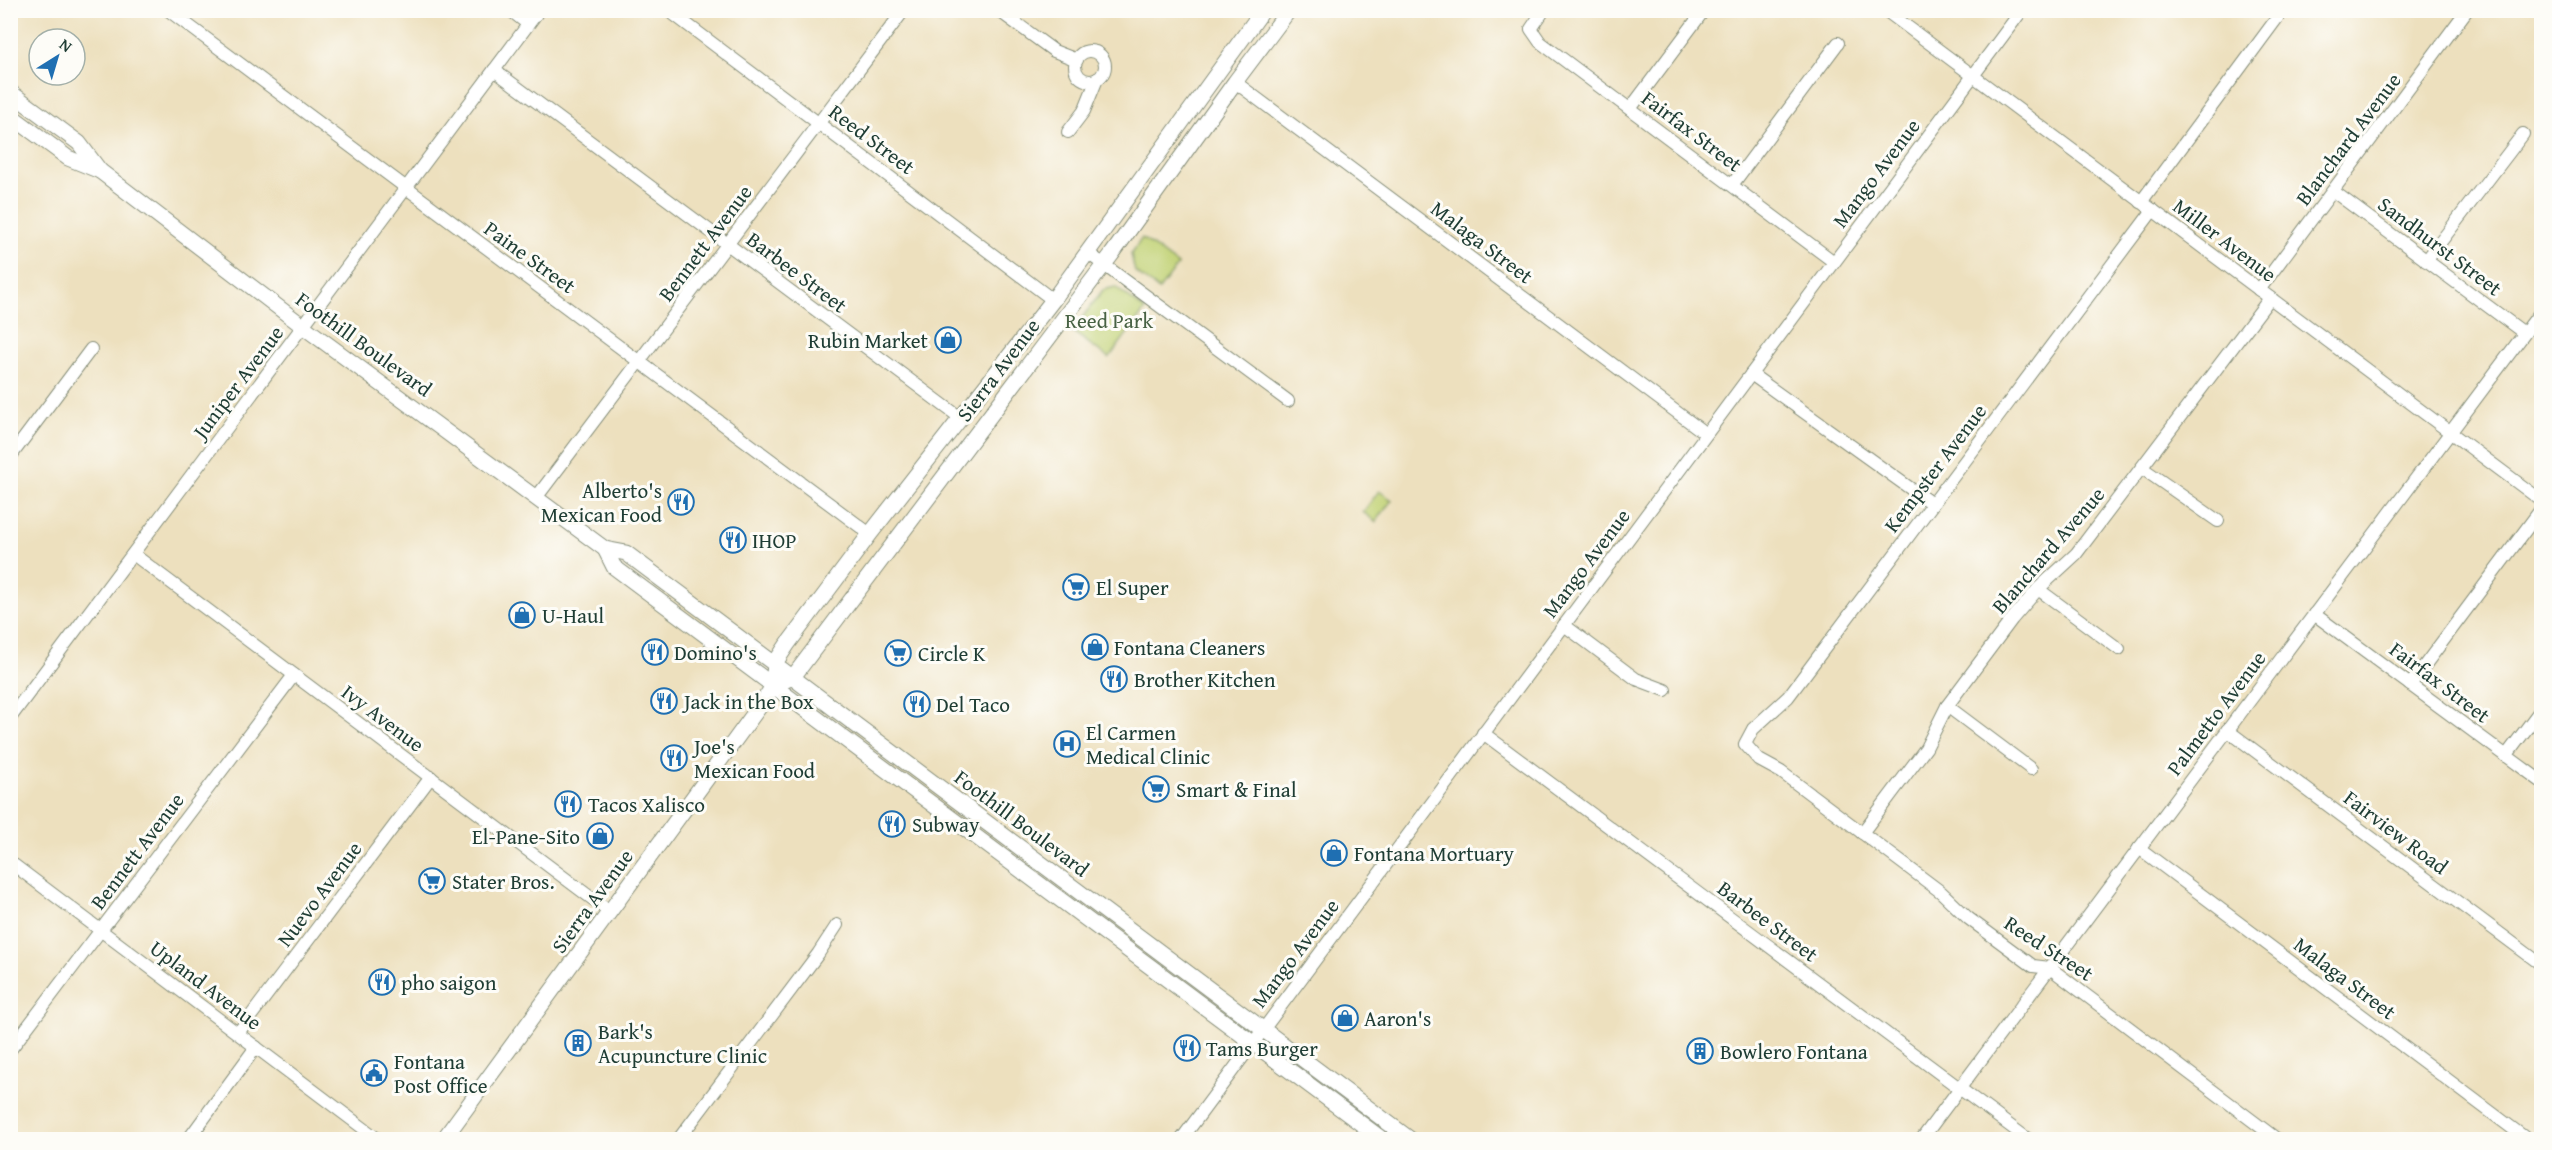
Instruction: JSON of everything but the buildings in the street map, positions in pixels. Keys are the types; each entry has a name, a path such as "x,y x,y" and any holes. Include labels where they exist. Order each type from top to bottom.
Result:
{"main road":[{"name":"Sierra Avenue","path":"775,663 870,534 1053,300 1263,10"},
{"name":"Sierra Avenue","path":"443,1140 773,686 793,677 858,594 957,458 1007,396 1289,10"},
{"name":"Foothill Boulevard","path":"10,92 79,143 100,171"},
{"name":"Foothill Boulevard","path":"10,115 68,158 100,171 304,327 605,549 626,553 1412,1140"},
{"name":"Foothill Boulevard","path":"605,549 614,567 1383,1140"},
{"path":"773,686 775,663"}],"street":[{"name":"Paine Street","path":"168,10 405,190 870,534"},
{"path":"510,10 528,24"},
{"name":"Juniper Avenue","path":"10,718 539,10"},
{"name":"Reed Street","path":"668,10 1053,300"},
{"name":"Bennett Avenue","path":"537,498 904,10"},
{"path":"999,10 1054,51 1077,60"},
{"name":"Fairfax Street","path":"1544,10 1531,29 1540,42 1834,262"},
{"path":"1630,109 1704,10"},
{"name":"Miller Avenue","path":"1885,10 2541,501"},
{"name":"Mango Avenue","path":"1180,1140 2022,10"},
{"path":"2141,202 2283,10"},
{"name":"Blanchard Avenue","path":"2259,290 2467,10"},
{"path":"1732,185 1838,43"},
{"path":"1068,132 1084,111 1097,79 1105,68 1100,55 1087,52 1077,60 1076,69 1080,77 1088,80 1097,79"},
{"name":"Barbee Street","path":"494,70 962,418"},
{"name":"Malaga Street","path":"1235,82 1706,434"},
{"path":"2426,261 2523,134"},
{"name":"Sandhurst Street","path":"2333,190 2524,333"},
{"name":"Kempster Avenue","path":"1745,744 1753,729 1788,697 2152,210"},
{"path":"1088,253 1288,401"},
{"name":"Blanchard Avenue","path":"1863,833 1926,748 1947,706 2012,619 2038,589 2076,554 2270,298"},
{"name":"Palmetto Avenue","path":"1921,1140 2541,310"},
{"path":"10,458 92,349"},
{"path":"1751,374 1932,504"},
{"path":"2142,468 2218,521"},
{"path":"2410,685 2541,508"},
{"name":"Ivy Avenue","path":"134,554 610,912"},
{"path":"2038,589 2119,649"},
{"name":"Fairfax Street","path":"2314,614 2541,782"},
{"path":"1564,625 1636,679 1665,690"},
{"name":"Bennett Avenue","path":"10,1050 294,675"},
{"path":"1947,706 2031,770"},
{"path":"2506,756 2541,708"},
{"name":"Fairview Road","path":"2227,730 2541,965"},
{"name":"Barbee Street","path":"1483,733 2030,1140"},
{"name":"Reed Street","path":"1745,744 1759,760 1781,772 1863,833 1941,892 1968,918 2034,966 2050,968 2278,1140"},
{"name":"Nuevo Avenue","path":"238,1033 431,777"},
{"name":"Malaga Street","path":"2139,848 2528,1140"},
{"name":"Upland Avenue","path":"10,862 378,1140"},
{"path":"678,1140 837,925"},
{"path":"188,1140 256,1047"}],"green space":[{"name":"Reed Park","path":"1142,238 1178,265 1159,290 1135,272 1131,254"},
{"name":"Reed Park","path":"1115,287 1145,310 1109,358 1072,331 1103,290"},
{"path":"1379,491 1392,500 1376,522 1363,512"}],"place":[{"name":"Rubin Market","path":"948,340"},
{"name":"Alberto's Mexican Food","path":"681,502"},
{"name":"IHOP","path":"733,540"},
{"name":"El Super","path":"1076,587"},
{"name":"U-Haul","path":"522,615"},
{"name":"Fontana Cleaners","path":"1095,647"},
{"name":"Domino's","path":"655,652"},
{"name":"Circle K","path":"898,653"},
{"name":"Brother Kitchen","path":"1114,679"},
{"name":"Jack in the Box","path":"664,701"},
{"name":"Del Taco","path":"917,704"},
{"name":"El Carmen Medical Clinic","path":"1067,744"},
{"name":"Joe's Mexican Food","path":"674,758"},
{"name":"Smart & Final","path":"1156,789"},
{"name":"Tacos Xalisco","path":"568,804"},
{"name":"Subway","path":"892,824"},
{"name":"El-Pane-Sito","path":"600,836"},
{"name":"Fontana Mortuary","path":"1334,853"},
{"name":"Stater Bros.","path":"432,881"},
{"name":"pho saigon","path":"382,982"},
{"name":"Aaron's","path":"1345,1018"},
{"name":"Bark's Acupuncture Clinic","path":"578,1043"},
{"name":"Tams Burger","path":"1187,1048"},
{"name":"Bowlero Fontana","path":"1700,1051"},
{"name":"Fontana Post Office","path":"374,1073"}]}
